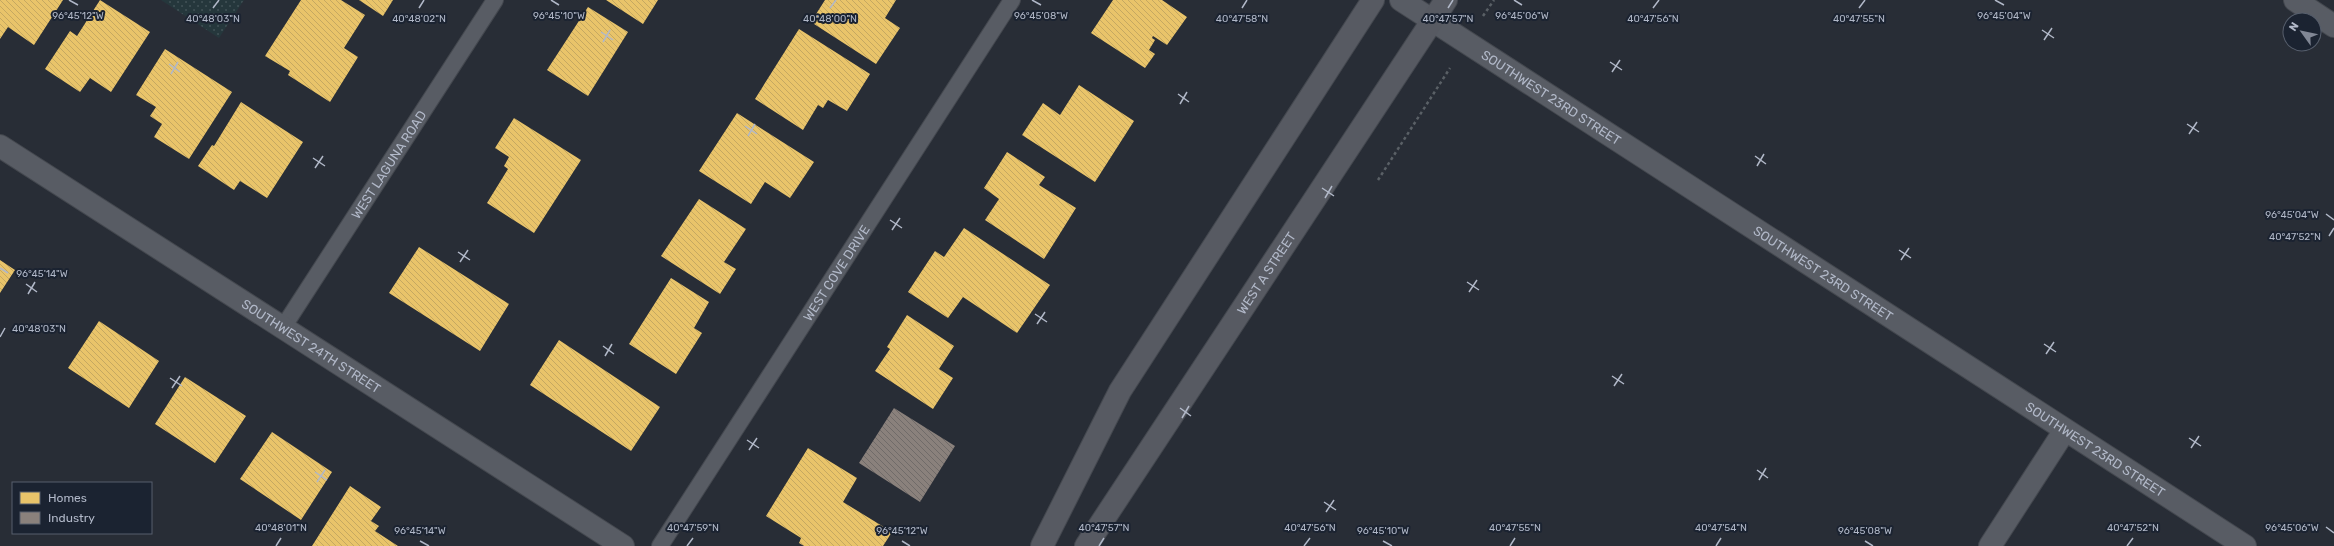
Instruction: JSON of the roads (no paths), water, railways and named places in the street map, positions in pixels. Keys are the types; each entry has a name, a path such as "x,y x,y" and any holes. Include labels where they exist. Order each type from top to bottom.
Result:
{"main road":[{"path":"1042,546 1120,391 1373,0"},
{"name":"WEST A STREET","path":"1086,546 1446,0"}],"street":[{"name":"SOUTHWEST 23RD STREET","path":"1401,0 2245,546"},
{"path":"2299,1 2334,26"},
{"name":"SOUTHWEST 24TH STREET","path":"0,146 282,329 623,546"},
{"path":"1990,546 2065,430"}],"lane":[{"name":"WEST LAGUNA ROAD","path":"282,329 495,0"},
{"name":"WEST COVE DRIVE","path":"660,546 1012,0"}]}
